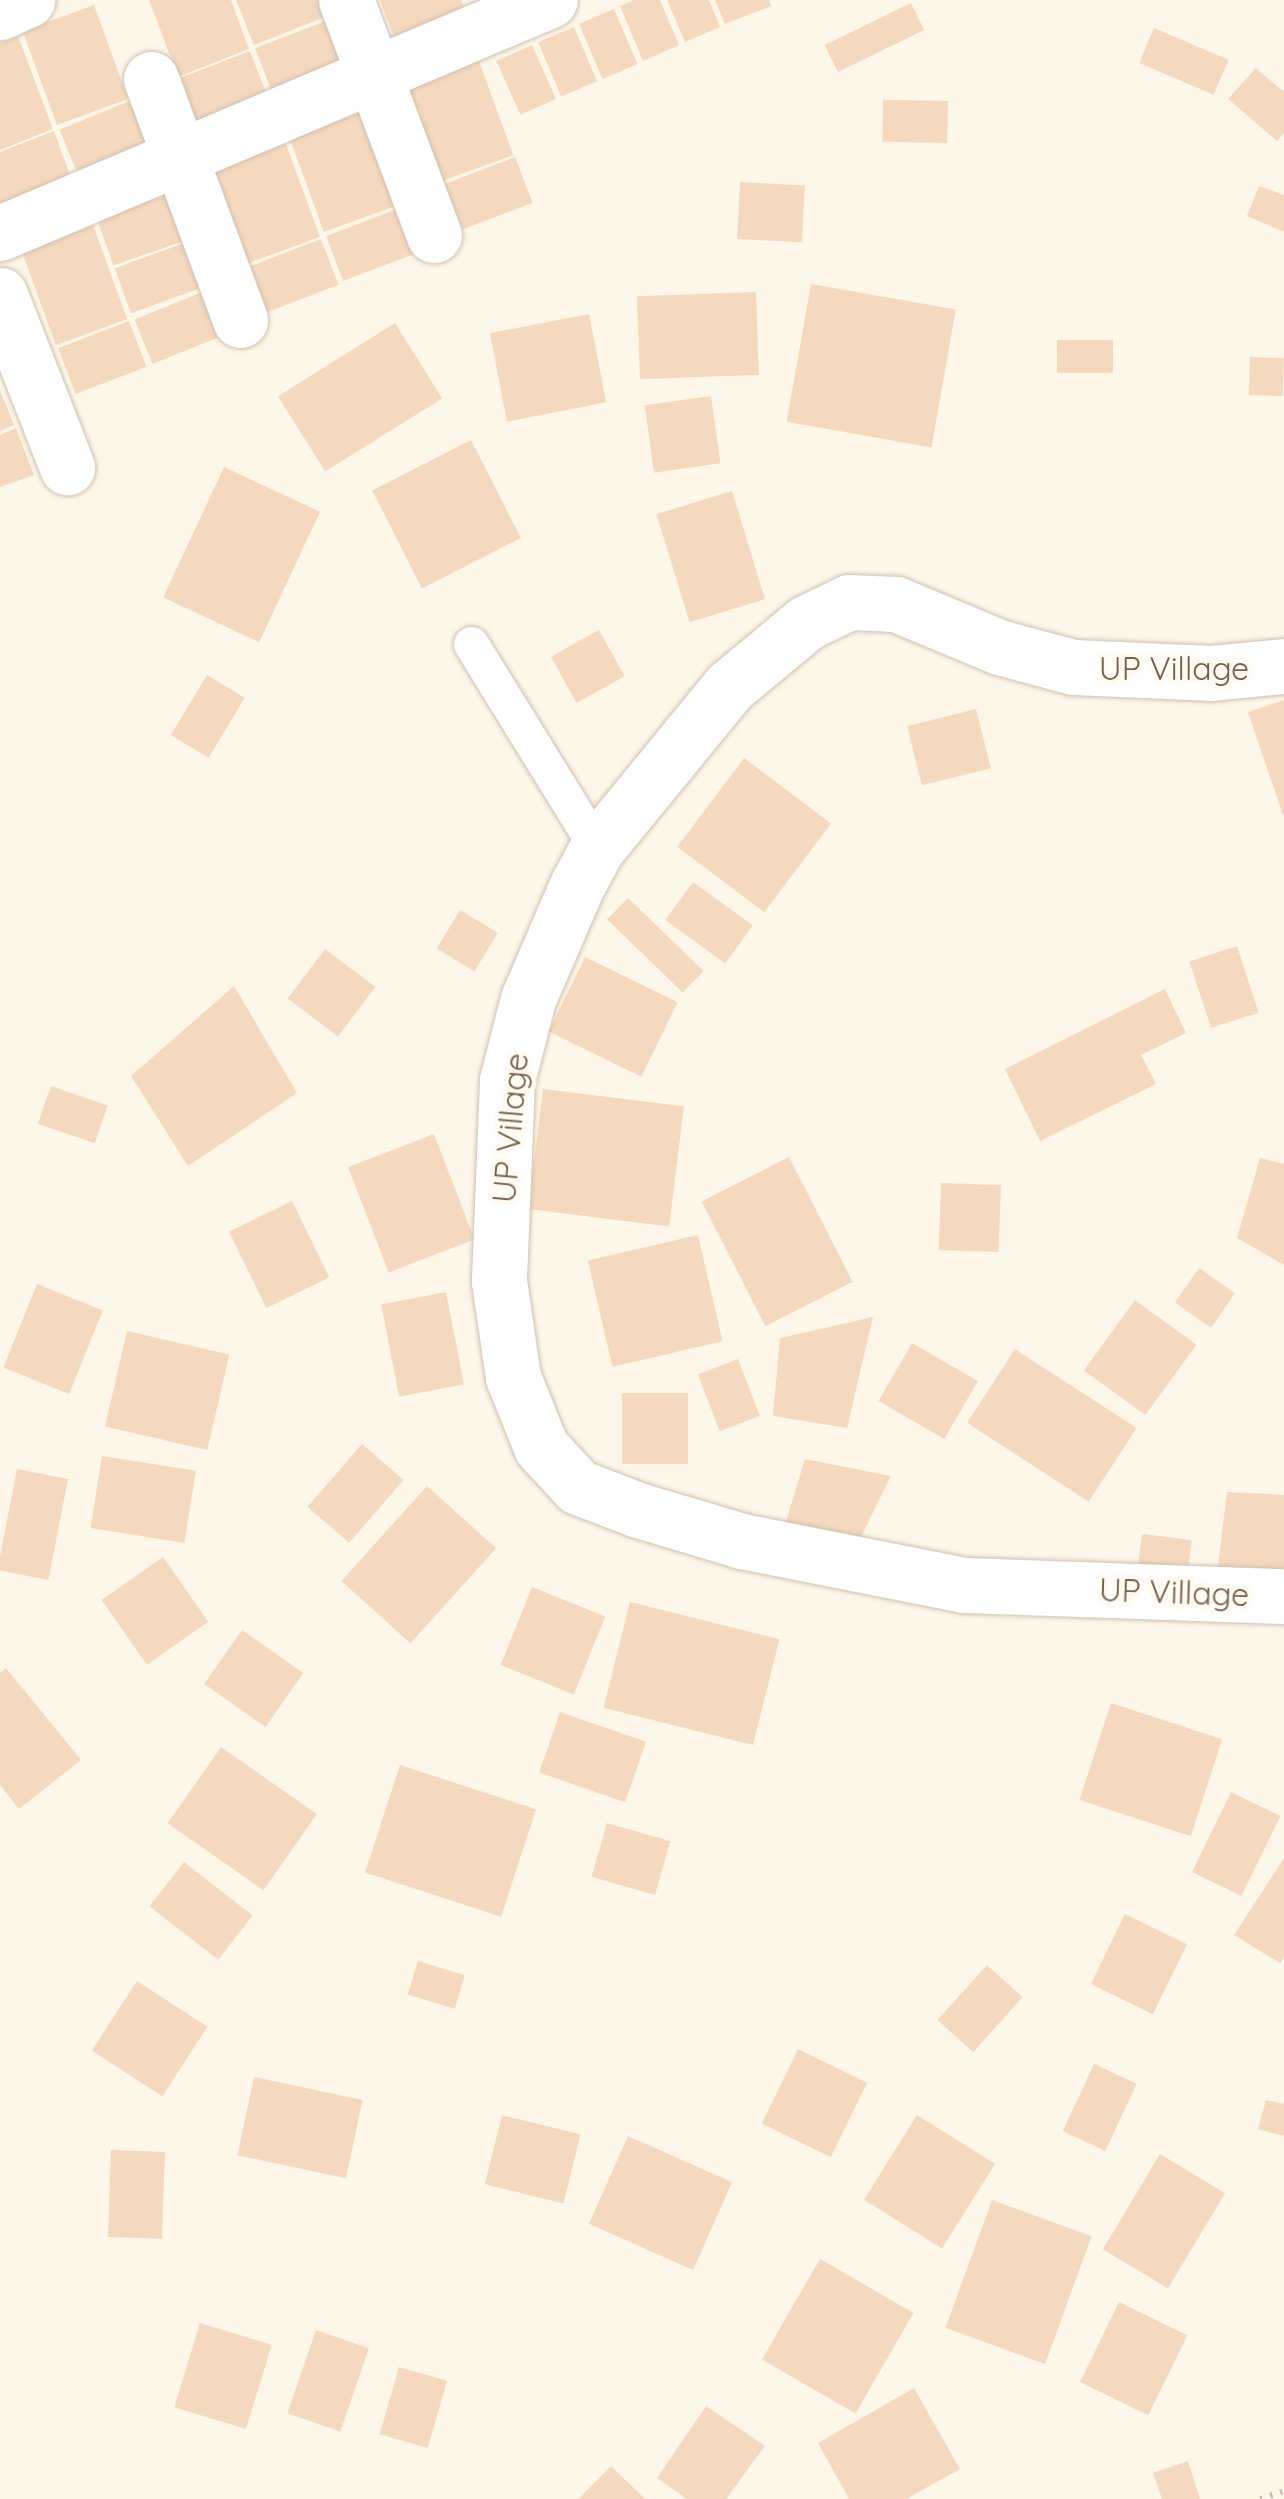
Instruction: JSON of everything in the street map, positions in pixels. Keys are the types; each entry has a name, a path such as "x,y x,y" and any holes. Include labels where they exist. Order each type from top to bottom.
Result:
{"street":[{"path":"0,12 27,0"},
{"path":"346,0 434,235"},
{"path":"0,233 550,0"},
{"path":"151,79 240,320"},
{"path":"0,295 67,468"},
{"name":"UP Village","path":"1284,666 1211,674 1073,667 999,647 896,604 849,602 806,623 729,686 597,848 528,999 508,1080 499,1281 513,1378 541,1446 578,1487 638,1510 742,1541 964,1585 1284,1596"}],"lane":[{"path":"471,644 597,848"}],"path":[{"path":"1260,2499 1284,2492"}],"building":[{"path":"149,0 231,0 249,49 178,77"},
{"path":"236,0 319,0 325,17 254,45"},
{"path":"380,0 461,0 465,10 394,37"},
{"path":"634,0 660,0 679,45 643,61 620,6"},
{"path":"667,0 709,0 720,27 685,42"},
{"path":"715,0 769,0 771,6 725,24"},
{"path":"911,3 924,30 838,72 825,45"},
{"path":"94,5 128,99 57,125 23,31"},
{"path":"614,9 637,64 602,79 579,24"},
{"path":"326,21 343,66 272,93 255,48"},
{"path":"574,27 597,81 561,97 538,42"},
{"path":"1154,28 1229,60 1214,95 1139,63"},
{"path":"18,36 53,129 0,150 0,43"},
{"path":"532,45 556,99 520,115 496,61"},
{"path":"250,51 268,97 197,124 179,78"},
{"path":"479,61 513,155 442,181 408,87"},
{"path":"1256,68 1284,92 1284,133 1277,141 1228,99"},
{"path":"883,100 948,101 947,143 882,142"},
{"path":"130,101 148,146 78,174 60,129"},
{"path":"361,112 395,206 324,232 290,138"},
{"path":"54,131 71,178 0,206 0,152"},
{"path":"286,144 320,237 248,263 214,170"},
{"path":"515,157 533,203 463,230 445,184"},
{"path":"740,182 805,185 802,242 737,239"},
{"path":"1259,186 1284,195 1284,232 1247,216"},
{"path":"170,194 186,240 113,265 97,219"},
{"path":"397,209 414,254 343,281 326,236"},
{"path":"93,225 127,319 56,345 22,251"},
{"path":"321,239 339,285 268,312 250,266"},
{"path":"187,242 203,287 131,313 115,268"},
{"path":"811,284 956,310 931,447 787,422"},
{"path":"205,291 223,336 153,364 135,319"},
{"path":"756,292 759,375 640,379 637,296"},
{"path":"589,314 606,402 507,422 490,333"},
{"path":"129,321 147,367 76,394 58,348"},
{"path":"395,323 442,398 325,472 278,396"},
{"path":"1057,340 1113,340 1113,373 1057,373"},
{"path":"1250,357 1284,358 1283,396 1249,395"},
{"path":"0,390 14,425 0,431"},
{"path":"711,396 720,463 654,473 645,405"},
{"path":"16,428 34,475 0,487 0,435"},
{"path":"471,440 521,538 422,588 372,490"},
{"path":"224,467 320,512 259,642 163,598"},
{"path":"732,491 765,599 689,622 656,514"},
{"path":"599,630 625,676 577,703 551,657"},
{"path":"207,675 245,698 209,758 171,735"},
{"path":"1284,700 1284,815 1283,815 1248,712"},
{"path":"976,709 991,768 922,785 907,726"},
{"path":"744,758 831,824 764,912 677,847"},
{"path":"693,882 753,925 725,964 665,920"},
{"path":"628,898 704,971 683,993 607,920"},
{"path":"460,910 498,933 475,971 437,949"},
{"path":"1237,946 1259,1013 1211,1028 1189,961"},
{"path":"325,949 375,987 338,1036 288,999"},
{"path":"585,957 678,1002 641,1077 549,1032"},
{"path":"234,986 297,1093 188,1166 131,1076"},
{"path":"1165,989 1186,1033 1141,1055 1156,1084 1040,1141 1005,1069"},
{"path":"51,1086 108,1106 95,1143 38,1124"},
{"path":"543,1089 684,1106 669,1226 528,1209"},
{"path":"434,1134 474,1239 389,1272 348,1167"},
{"path":"789,1157 853,1282 765,1326 702,1201"},
{"path":"1260,1158 1284,1164 1284,1265 1237,1238"},
{"path":"941,1183 1001,1185 999,1252 939,1250"},
{"path":"292,1201 329,1277 266,1308 229,1232"},
{"path":"698,1235 723,1341 612,1367 588,1260"},
{"path":"1199,1268 1235,1293 1211,1328 1175,1302"},
{"path":"37,1284 103,1311 69,1394 3,1367"},
{"path":"446,1292 464,1384 399,1397 381,1305"},
{"path":"1135,1300 1196,1345 1145,1415 1084,1370"},
{"path":"873,1317 847,1428 773,1416 780,1338"},
{"path":"127,1331 229,1355 207,1450 105,1426"},
{"path":"912,1343 978,1381 944,1439 878,1401"},
{"path":"1015,1349 1137,1428 1089,1502 967,1423"},
{"path":"738,1359 760,1416 720,1431 698,1374"},
{"path":"622,1393 688,1393 688,1464 622,1464"},
{"path":"362,1444 404,1480 349,1543 308,1507"},
{"path":"102,1456 196,1471 184,1543 91,1528"},
{"path":"805,1459 891,1476 858,1543 785,1525"},
{"path":"17,1469 68,1479 48,1580 0,1571"},
{"path":"427,1486 496,1548 410,1643 341,1581"},
{"path":"1227,1492 1284,1495 1284,1582 1216,1583"},
{"path":"1142,1534 1192,1540 1186,1586 1136,1580"},
{"path":"163,1557 208,1622 147,1665 102,1600"},
{"path":"532,1587 605,1617 574,1694 501,1665"},
{"path":"630,1602 779,1639 753,1745 604,1708"},
{"path":"242,1630 303,1673 266,1727 204,1684"},
{"path":"6,1668 81,1760 19,1809 0,1785 0,1673"},
{"path":"1111,1703 1222,1739 1191,1836 1079,1800"},
{"path":"560,1712 646,1742 625,1802 539,1773"},
{"path":"221,1747 317,1814 263,1890 168,1823"},
{"path":"400,1765 536,1809 501,1917 365,1872"},
{"path":"1231,1792 1280,1816 1241,1896 1192,1872"},
{"path":"607,1823 670,1841 655,1895 592,1877"},
{"path":"1284,1858 1284,1958 1280,1963 1234,1935"},
{"path":"184,1862 253,1916 218,1960 150,1906"},
{"path":"1125,1914 1187,1944 1153,2014 1091,1984"},
{"path":"418,1961 465,1975 455,2009 408,1994"},
{"path":"987,1965 1023,1997 973,2052 937,2020"},
{"path":"137,1981 207,2027 162,2096 92,2051"},
{"path":"798,2049 867,2083 831,2157 762,2124"},
{"path":"1094,2064 1137,2084 1105,2151 1063,2131"},
{"path":"254,2077 363,2100 346,2178 237,2155"},
{"path":"1266,2100 1284,2104 1284,2136 1258,2129"},
{"path":"502,2115 581,2135 563,2203 485,2184"},
{"path":"917,2115 995,2164 942,2249 864,2200"},
{"path":"628,2136 732,2182 693,2270 589,2224"},
{"path":"111,2150 165,2152 162,2239 108,2237"},
{"path":"1160,2154 1225,2193 1168,2288 1103,2249"},
{"path":"992,2200 1092,2236 1045,2364 945,2328"},
{"path":"820,2259 914,2313 856,2413 762,2359"},
{"path":"1119,2302 1187,2335 1148,2415 1080,2382"},
{"path":"200,2323 272,2345 246,2429 174,2407"},
{"path":"316,2330 369,2348 340,2431 287,2413"},
{"path":"399,2367 447,2381 428,2448 380,2434"},
{"path":"914,2388 960,2469 906,2499 849,2499 818,2443"},
{"path":"706,2406 765,2446 726,2499 687,2499 657,2478"},
{"path":"1188,2461 1200,2499 1162,2499 1153,2473"},
{"path":"611,2466 645,2499 578,2499"}]}
